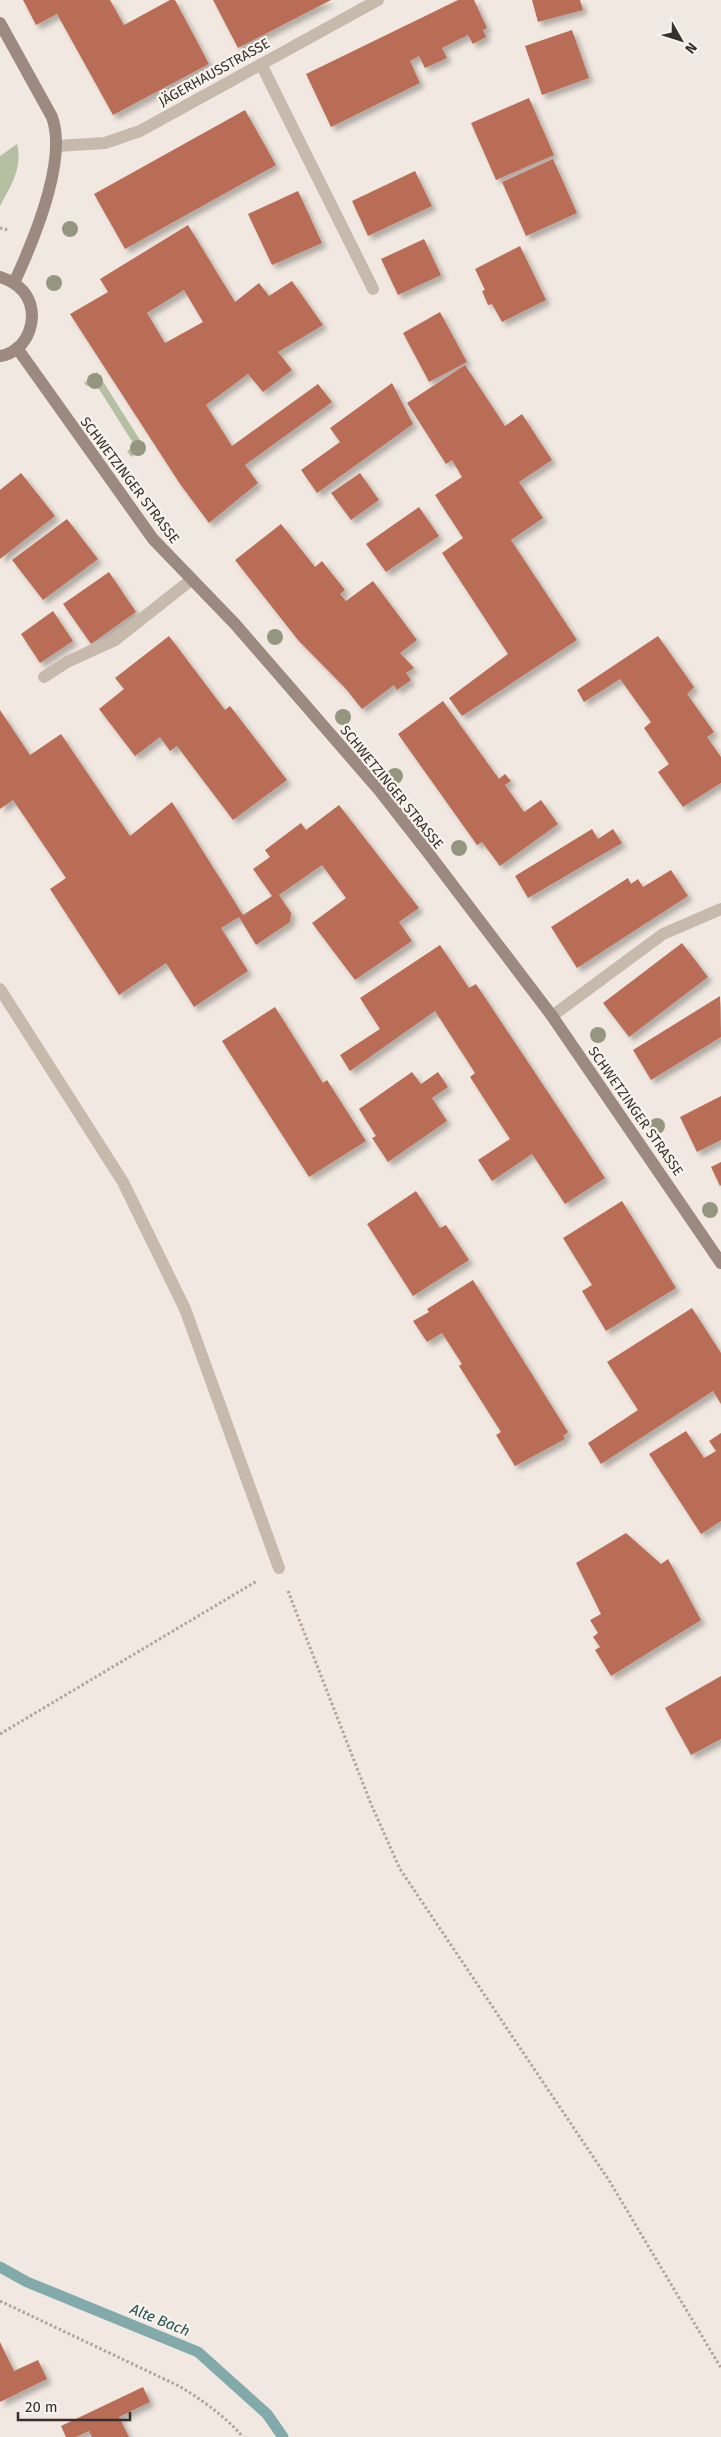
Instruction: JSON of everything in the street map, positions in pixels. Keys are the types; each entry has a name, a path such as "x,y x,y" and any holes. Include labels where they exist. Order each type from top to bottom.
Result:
{"main road":[{"path":"0,23 52,117 56,130 57,146 53,172 40,217 27,255 14,283"},
{"path":"0,278 14,283 23,291 30,302 32,315 31,327 26,339 17,348 0,356"},
{"name":"SCHWETZINGER STRASSE","path":"17,348 153,539 235,624 379,790 552,1016 721,1263"}],"street":[{"name":"JÄGERHAUSSTRASSE","path":"57,146 105,143 140,131 378,0"},
{"path":"262,64 373,289"},
{"path":"44,677 67,662 115,640 192,580"},
{"path":"552,1016 663,934 721,909"},
{"path":"0,989 123,1182 185,1308 279,1568"}],"path":[{"path":"0,1734 279,1568 371,1804 400,1869 610,2182 721,2368"},
{"path":"0,2301 179,2386 202,2400 233,2425 243,2437"}],"green space":[{"path":"17,144 18,161 15,176 0,206 0,156"},
{"path":"97,372 145,448 131,457 127,451 135,446 97,386 87,386 84,383"}],"building":[{"path":"23,0 110,0 124,25 170,0 175,0 209,64 113,115 57,14 36,25"},
{"path":"213,0 331,0 238,48"},
{"path":"458,0 474,0 487,28 483,30 486,37 473,44 468,35 442,48 447,58 425,68 419,56 410,61 420,83 331,127 306,74"},
{"path":"532,0 580,0 583,10 538,22"},
{"path":"572,30 589,78 542,95 525,46"},
{"path":"529,98 554,155 496,180 471,123"},
{"path":"245,110 276,165 125,249 94,194"},
{"path":"553,159 577,213 526,236 502,182"},
{"path":"415,171 432,206 368,236 352,201"},
{"path":"298,191 322,243 272,265 248,214"},
{"path":"188,225 235,302 259,283 269,296 292,281 323,325 278,352 292,370 263,392 248,374 206,405 232,446 318,384 332,402 245,465 258,483 209,523 180,484 70,314 108,292 100,279","holes":["184,290 203,322 165,343 147,313"]},
{"path":"424,239 441,275 398,295 381,259"},
{"path":"520,246 546,300 502,322 492,304 488,305 482,291 485,290 475,269"},
{"path":"440,312 467,362 429,382 403,333"},
{"path":"465,365 505,426 522,414 552,460 519,482 543,518 511,540 577,640 462,716 449,698 508,654 442,553 463,538 435,495 462,477 452,460 446,464 407,403"},
{"path":"392,383 413,424 317,493 301,470 340,442 330,428"},
{"path":"21,473 55,516 0,559 0,490"},
{"path":"360,473 379,500 351,520 331,493"},
{"path":"419,507 439,536 386,572 366,544"},
{"path":"67,519 98,559 43,600 12,560"},
{"path":"281,524 315,567 322,561 345,590 340,594 346,601 373,581 417,640 400,653 414,668 406,673 411,680 397,690 394,685 362,709 346,689 298,640 235,560"},
{"path":"109,572 136,612 91,644 63,604"},
{"path":"53,611 73,641 40,663 21,634"},
{"path":"169,636 225,710 230,706 287,780 233,820 177,746 170,751 160,737 135,756 99,709 124,689 115,678"},
{"path":"658,636 694,687 687,694 714,732 707,737 721,757 721,783 683,807 658,772 669,764 644,728 651,722 620,679 584,702 577,690"},
{"path":"443,701 499,779 505,774 511,781 505,785 524,812 541,800 558,824 500,866 482,842 477,845 398,734"},
{"path":"0,710 30,755 61,734 130,836 172,802 243,915 272,896 253,869 270,857 265,850 301,823 306,830 339,805 419,908 399,922 412,941 355,980 312,923 346,898 322,865 279,895 291,913 290,922 256,945 239,917 221,928 248,971 194,1007 166,963 119,995 50,889 66,878 13,800 0,809"},
{"path":"592,829 598,839 613,829 622,843 528,898 515,876"},
{"path":"671,870 688,896 577,968 551,927 628,878 631,884 638,879 643,887"},
{"path":"682,943 708,977 629,1037 603,1003"},
{"path":"440,945 469,988 476,984 605,1178 565,1204 532,1154 492,1181 478,1160 510,1139 470,1077 475,1073 435,1011 350,1071 340,1055 380,1029 360,998"},
{"path":"720,996 721,1037 651,1080 633,1050"},
{"path":"275,1007 323,1083 327,1080 366,1141 309,1177 222,1041"},
{"path":"412,1072 421,1084 438,1072 448,1087 432,1098 447,1121 388,1162 372,1138 376,1136 359,1109"},
{"path":"721,1096 721,1140 697,1152 680,1117"},
{"path":"721,1162 721,1185 720,1186 711,1167"},
{"path":"416,1191 440,1228 446,1225 469,1260 413,1296 367,1224"},
{"path":"622,1201 676,1288 606,1331 582,1291 592,1285 563,1238"},
{"path":"473,1280 568,1432 563,1436 565,1439 515,1466 496,1435 501,1432 459,1366 462,1364 442,1333 427,1342 413,1321 429,1312 427,1309"},
{"path":"692,1308 721,1353 721,1404 713,1391 601,1464 588,1443 638,1410 607,1362"},
{"path":"686,1431 704,1458 716,1451 709,1441 721,1433 721,1521 701,1534 649,1454"},
{"path":"626,1533 661,1564 668,1559 701,1620 611,1676 595,1650 600,1647 593,1637 598,1633 590,1620 601,1614 576,1563"},
{"path":"721,1676 721,1739 691,1755 665,1708"},
{"path":"0,2342 14,2371 38,2360 47,2379 0,2402"},
{"path":"143,2387 150,2402 119,2417 129,2437 92,2437 89,2431 76,2437 66,2437 61,2426"}],"waterway":[{"name":"Alte Bach","path":"0,2267 27,2282 198,2352 267,2414 283,2437"}]}
